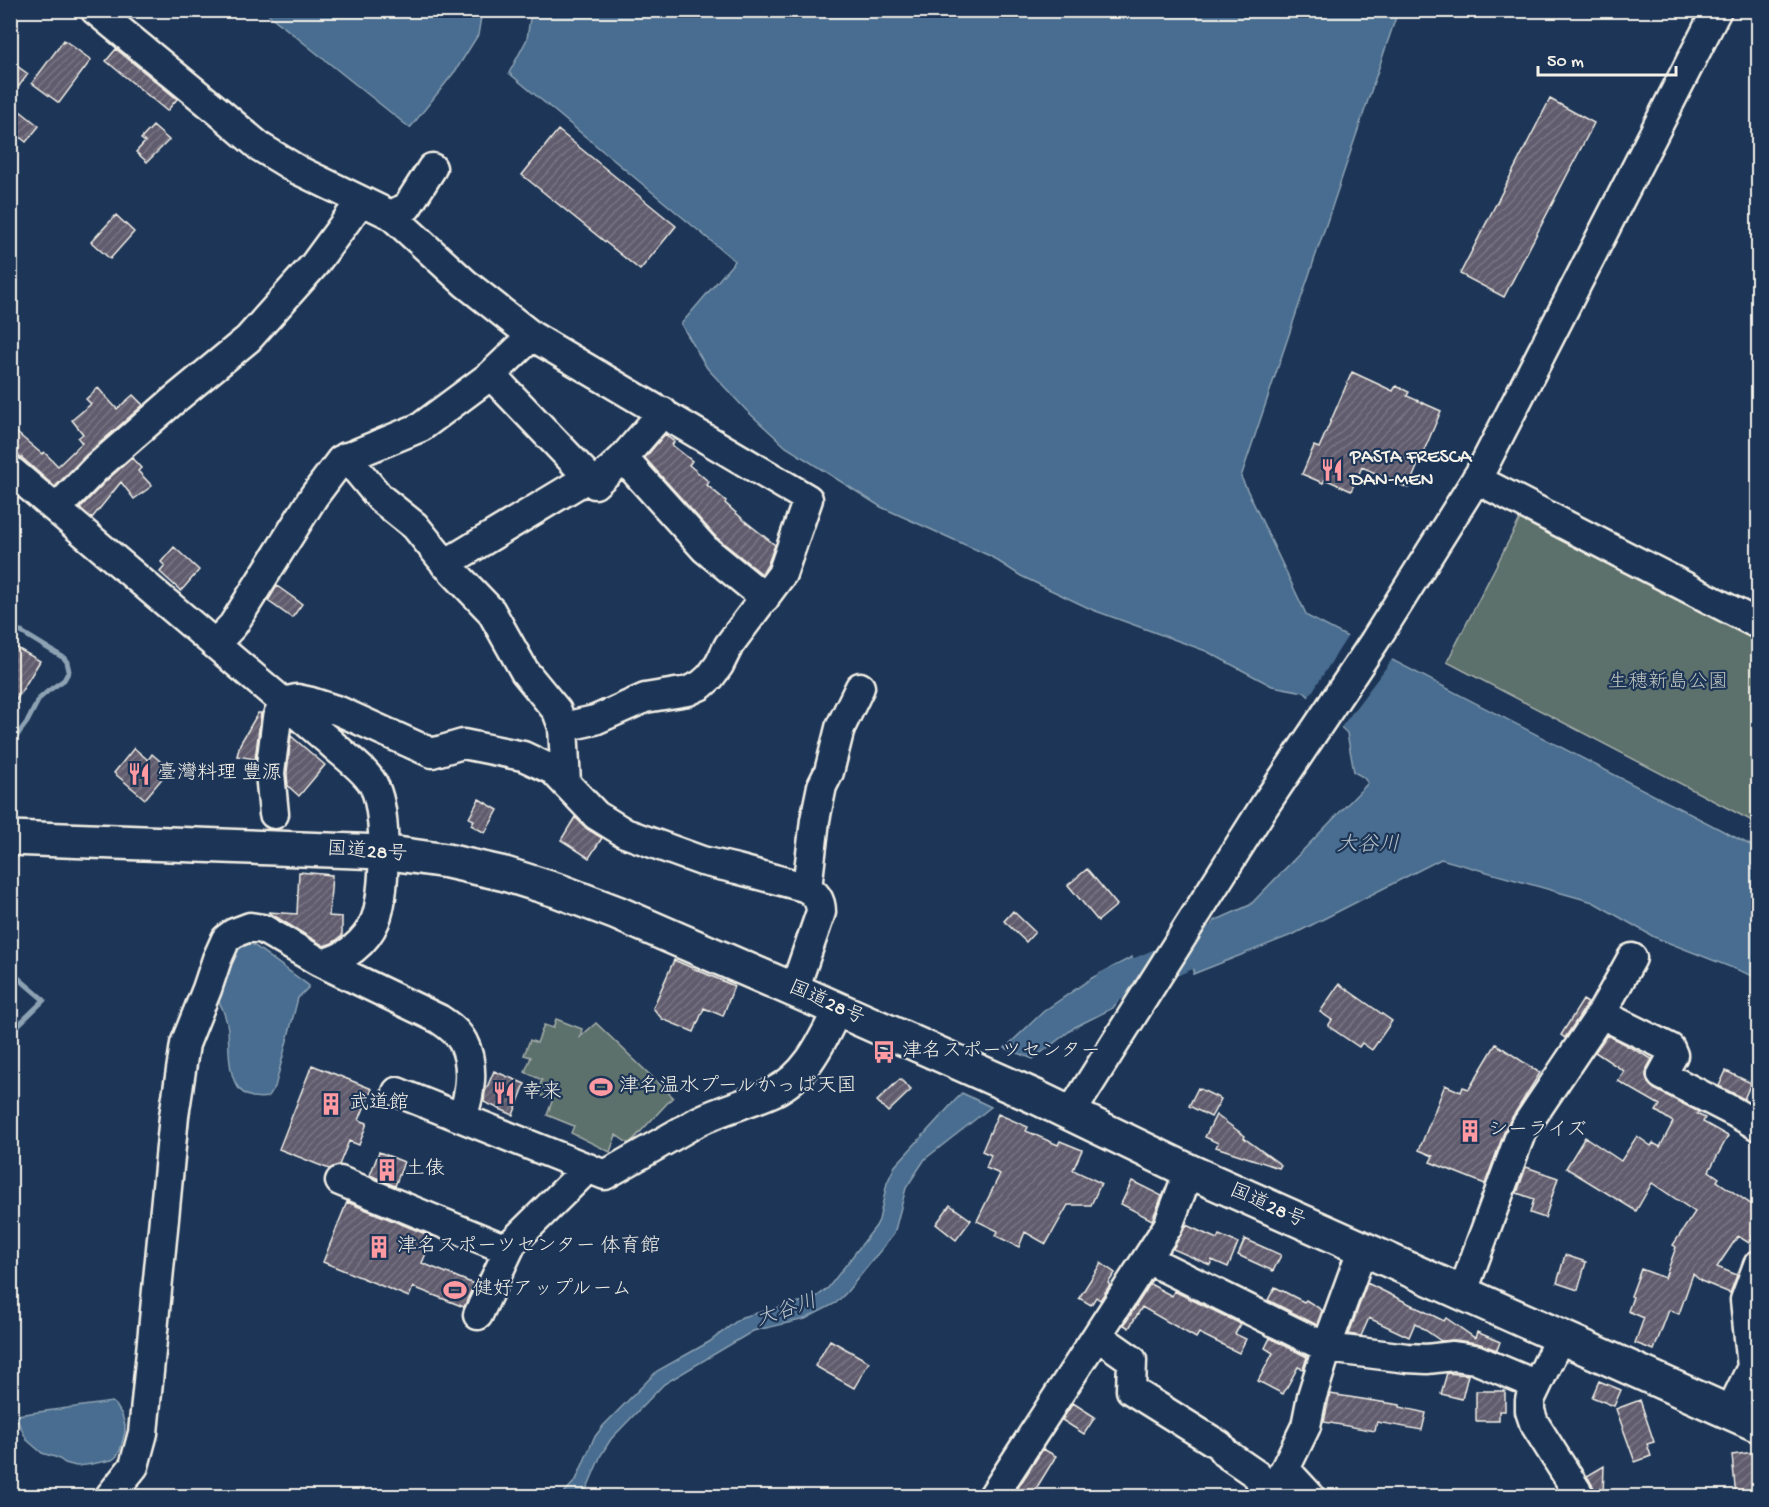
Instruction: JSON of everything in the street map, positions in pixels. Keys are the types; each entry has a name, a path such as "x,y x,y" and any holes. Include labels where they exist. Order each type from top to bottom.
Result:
{"highway":[{"name":"国道28号","path":"10,838 383,852 447,861 505,874 559,891 617,913 838,1009 1071,1113 1189,1171 1362,1250 1744,1418"}],"street":[{"path":"95,10 260,147 298,170 391,215 465,283 532,336 808,498 782,574 729,645 710,677 701,685 688,691 645,698 595,720 563,727"},
{"path":"1071,1113 1476,479 1716,10"},
{"path":"391,215 407,207 432,168"},
{"path":"57,508 96,468 248,339 314,265 361,201"},
{"path":"215,644 233,625 314,496 341,460 421,427 491,375 532,336"},
{"path":"491,375 595,484 623,458 663,412"},
{"path":"346,457 380,498 415,526 446,564 491,611 525,672 557,711 563,727 566,783"},
{"path":"623,458 705,549 765,598"},
{"path":"10,470 283,702 371,781 381,806 383,852 381,896 376,918 371,928 353,949 338,959 323,963"},
{"path":"446,564 589,477"},
{"path":"1476,479 1758,624"},
{"path":"807,888 815,820 822,786 829,772 840,728 860,687"},
{"path":"283,702 297,699 329,708 432,753 463,744 523,756 553,770 596,815 625,833 702,861 737,868 807,888 818,899 821,912 794,990"},
{"path":"274,814 270,773 277,718 283,702"},
{"path":"110,1497 134,1466 143,1433 173,1127 185,1044 226,939 250,927 263,929 323,963 439,1019 452,1028 463,1041 469,1057 470,1098 462,1118"},
{"path":"1462,1294 1521,1133 1601,1014 1632,958"},
{"path":"340,1181 501,1247 512,1243 597,1171 714,1113 772,1093 784,1086 810,1061 838,1009"},
{"path":"1601,1014 1670,1048 1673,1055 1662,1075 1758,1126"},
{"path":"397,1092 597,1171"},
{"path":"993,1497 1168,1226 1189,1171"},
{"path":"478,1315 512,1243"},
{"path":"1268,1497 1306,1426 1312,1396 1327,1348 1362,1250"},
{"path":"1147,1259 1327,1348 1407,1358 1465,1357 1538,1385"},
{"path":"1744,1418 1755,1366 1745,1300 1758,1265"},
{"path":"1098,1336 1132,1360 1131,1390 1219,1445 1225,1453 1257,1476 1268,1497"},
{"path":"1560,1337 1530,1400 1530,1411 1534,1423 1580,1497"},
{"path":"1285,1469 1310,1497"}],"green space":[{"name":"生穂新島公園","path":"1523,513 1758,636 1758,824 1447,662"},
{"name":"津名温水プールかっぱ天国","path":"556,1019 582,1029 580,1037 596,1023 673,1097 629,1144 616,1135 610,1152 571,1133 574,1126 547,1115 553,1099 536,1094 542,1080 525,1072 531,1057 524,1055 530,1040 537,1043 544,1025 553,1028"}],"water":[{"path":"264,11 482,11 478,35 456,70 410,128"},
{"path":"531,11 1398,11 1241,477 1307,616 1758,849 1758,978 1654,937 1593,902 1441,859 1294,934 1193,974 1196,948 1214,921 1250,905 1368,783 1354,772 1347,733 1304,692 1272,686 1206,651 1093,610 1021,576 990,556 881,507 786,447 746,410 707,368 681,324 735,261 509,73 527,39"},
{"path":"247,942 308,985 308,988 298,998 275,1087 268,1097 254,1097 244,1093 237,1086 230,1065 226,1020 214,995 232,947"},
{"path":"1132,957 1129,985 1113,1008 1075,1027 1033,1059 1005,1048 1044,1011 1092,978"},
{"name":"大谷川","path":"962,1093 991,1107 925,1159 906,1188 894,1234 846,1293 836,1303 805,1319 753,1331 664,1384 611,1439 582,1496 561,1496 576,1480 594,1438 603,1426 657,1371 709,1342 742,1317 815,1298 828,1288 876,1226 887,1183 895,1166"},
{"path":"112,1402 122,1415 125,1432 120,1451 112,1460 76,1466 65,1463 42,1453 27,1440 18,1422 17,1415"}],"pier":[{"path":"1349,634 1394,657 1339,730 1307,700"}],"building":[{"path":"64,40 91,60 59,103 32,83"},
{"path":"116,49 177,99 167,111 106,61"},
{"path":"10,61 28,74 10,98"},
{"path":"1550,99 1594,123 1504,297 1460,274"},
{"path":"10,103 39,126 26,142 10,129"},
{"path":"153,126 169,140 147,162 136,152 145,142 141,139"},
{"path":"558,130 676,226 640,270 522,175"},
{"path":"116,215 134,232 110,259 91,242"},
{"path":"1352,372 1393,391 1396,386 1409,392 1407,396 1441,411 1408,488 1362,467 1351,491 1325,479 1323,483 1302,474 1314,446 1319,448"},
{"path":"98,388 117,409 133,395 143,405 85,456 55,487 21,457 10,452 10,427 42,454 44,452 58,466 82,443 78,438 83,434 72,420 91,404 86,399"},
{"path":"665,434 674,442 672,445 692,461 689,465 709,482 707,485 745,521 775,545 762,574 716,537 645,458"},
{"path":"132,458 141,468 138,471 152,486 134,499 121,482 92,518 80,508 107,480"},
{"path":"174,547 199,570 181,591 160,572 165,566 161,562"},
{"path":"277,586 302,604 292,618 268,601"},
{"path":"10,644 40,661 10,710"},
{"path":"258,713 261,713 255,759 237,756 240,744"},
{"path":"291,736 325,765 299,796 288,786"},
{"name":"臺灣料理 豐源","path":"134,748 148,760 152,754 166,766 161,772 165,775 145,799 114,773"},
{"path":"479,799 498,810 485,833 471,825 474,820 469,818"},
{"path":"575,817 587,829 602,838 589,858 561,840"},
{"path":"1087,869 1117,905 1098,921 1068,885"},
{"path":"299,872 332,875 329,916 342,917 342,936 332,943 324,946 268,912 297,914"},
{"path":"1013,911 1035,932 1026,942 1004,921"},
{"path":"674,960 734,986 723,1016 704,1008 694,1032 662,1019 653,1008"},
{"path":"1339,984 1392,1021 1372,1050 1362,1043 1359,1047 1328,1026 1332,1020 1320,1012"},
{"path":"1583,1000 1588,1003 1565,1038 1561,1035"},
{"path":"1607,1035 1652,1059 1646,1076 1648,1083 1654,1089 1695,1110 1697,1114 1705,1118 1703,1122 1728,1136 1709,1171 1719,1178 1717,1181 1758,1209 1758,1228 1749,1243 1738,1236 1717,1267 1737,1275 1730,1293 1701,1281 1693,1274 1679,1314 1669,1310 1654,1350 1635,1343 1644,1318 1628,1311 1633,1297 1631,1296 1641,1269 1665,1278 1676,1247 1673,1245 1695,1212 1652,1183 1636,1211 1566,1168 1585,1137 1621,1161 1637,1136 1651,1146 1653,1143 1660,1147 1673,1122 1656,1111 1660,1105 1618,1081 1624,1071 1595,1052"},
{"name":"シーライズ","path":"1496,1044 1540,1073 1506,1127 1485,1184 1430,1162 1433,1156 1419,1150 1445,1085 1461,1092 1463,1087 1469,1089"},
{"name":"武道館","path":"312,1065 372,1089 359,1120 367,1123 359,1145 349,1141 339,1165 329,1169 279,1149"},
{"name":"幸来","path":"494,1071 525,1084 513,1115 484,1102 485,1092"},
{"path":"1726,1071 1751,1083 1744,1099 1719,1086"},
{"path":"900,1079 911,1090 888,1112 877,1101"},
{"path":"1198,1088 1221,1099 1211,1117 1189,1106"},
{"path":"998,1114 1028,1127 1026,1131 1058,1145 1060,1141 1082,1150 1073,1170 1101,1183 1091,1205 1068,1205 1046,1244 1025,1232 1019,1247 996,1236 998,1231 977,1221 1000,1174 986,1168 991,1155 982,1151"},
{"path":"1216,1115 1281,1165 1279,1168 1216,1147 1218,1143 1205,1137"},
{"name":"土俵","path":"379,1152 404,1162 395,1186 370,1175"},
{"path":"1526,1167 1558,1178 1545,1218 1530,1213 1534,1199 1517,1193"},
{"path":"1132,1181 1162,1196 1152,1220 1121,1204"},
{"name":"津名スポーツセンター 体育館","path":"347,1202 433,1237 422,1263 474,1284 464,1307 413,1287 409,1297 323,1262"},
{"path":"950,1205 971,1220 956,1240 936,1224"},
{"path":"1186,1225 1217,1239 1219,1235 1238,1243 1228,1267 1212,1260 1210,1265 1173,1249"},
{"path":"1245,1239 1281,1255 1273,1271 1238,1255"},
{"path":"1565,1255 1586,1262 1578,1290 1557,1283"},
{"path":"1101,1263 1115,1273 1100,1300 1096,1297 1091,1305 1079,1298"},
{"path":"1367,1283 1444,1321 1446,1318 1475,1338 1477,1332 1500,1342 1497,1350 1477,1343 1441,1341 1415,1323 1409,1337 1369,1318 1361,1336 1349,1334"},
{"path":"1150,1284 1172,1296 1174,1291 1241,1324 1235,1334 1246,1339 1239,1353 1199,1333 1196,1338 1142,1307 1129,1328 1124,1325"},
{"path":"1275,1287 1304,1302 1306,1300 1322,1310 1317,1325 1268,1300"},
{"path":"1270,1338 1307,1357 1303,1369 1298,1367 1283,1394 1258,1381 1273,1353 1265,1348"},
{"path":"830,1340 869,1362 854,1388 815,1366"},
{"path":"1447,1373 1468,1375 1462,1399 1441,1394"},
{"path":"1599,1381 1621,1390 1614,1406 1592,1397"},
{"path":"1476,1391 1505,1391 1505,1411 1499,1411 1499,1421 1476,1421"},
{"path":"1330,1394 1400,1405 1400,1407 1426,1413 1422,1430 1377,1422 1375,1431 1324,1422"},
{"path":"1640,1400 1654,1442 1647,1444 1651,1456 1635,1462 1616,1409"},
{"path":"1073,1403 1095,1417 1084,1434 1062,1420"},
{"path":"1043,1449 1056,1456 1031,1497 1012,1497"},
{"path":"1754,1452 1758,1497 1736,1497 1732,1455"},
{"path":"1604,1466 1603,1497 1596,1497 1587,1476"}],"waterway":[{"path":"10,625 64,658 69,671 64,680 39,699 27,722 10,745"},
{"name":"大谷川","path":"1091,1000 1111,986 1237,932"},
{"path":"10,971 44,1000 10,1033"}],"place":[{"name":"PASTA FRESCA DAN-MEN","path":"1332,470"},
{"name":"臺灣料理 豐源","path":"139,774"},
{"name":"津名スポーツセンター","path":"884,1052"},
{"name":"津名温水プールかっぱ天国","path":"601,1087"},
{"name":"幸来","path":"504,1093"},
{"name":"武道館","path":"331,1104"},
{"name":"シーライズ","path":"1470,1131"},
{"name":"土俵","path":"387,1170"},
{"name":"津名スポーツセンター 体育館","path":"379,1247"},
{"name":"健好アップルーム","path":"455,1290"}]}
